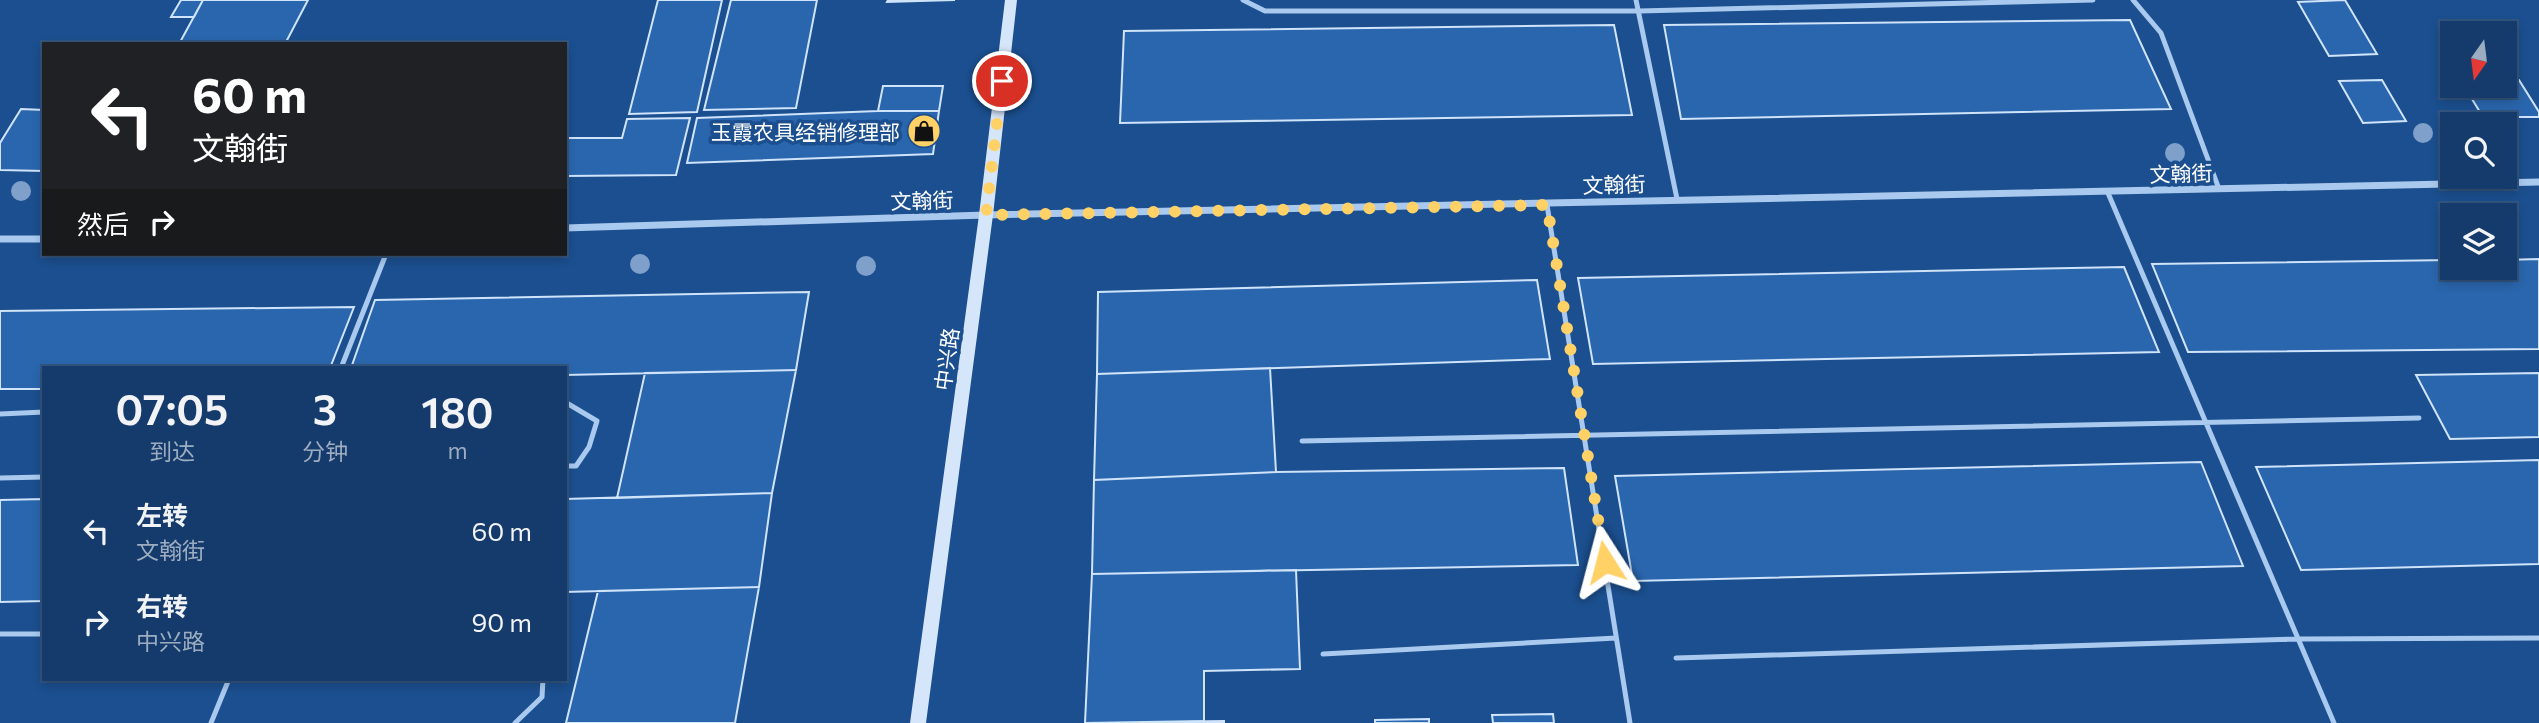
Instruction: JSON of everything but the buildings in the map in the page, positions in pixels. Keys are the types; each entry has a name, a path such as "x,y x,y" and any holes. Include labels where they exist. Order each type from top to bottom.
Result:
{"main road":[{"name":"中兴路","path":"918,723 986,215 1011,0"}],"street":[{"name":"文翰街","path":"567,228 986,215 2539,182"},
{"path":"0,239 42,239"}],"lane":[{"path":"1243,0 1265,11 1639,11 2093,0"},
{"path":"1636,0 1677,199"},
{"path":"2133,0 2161,33 2219,189"},
{"path":"2108,193 2334,723"},
{"path":"1547,205 1630,723"},
{"path":"342,366 385,256"},
{"path":"567,402 597,421 589,447 576,466 567,466"},
{"path":"0,414 42,412"},
{"path":"1302,441 1585,434 2206,426 2419,418"},
{"path":"0,478 42,477"},
{"path":"0,635 42,634"},
{"path":"1676,658 2298,639 2539,638"},
{"path":"1323,654 1616,639"},
{"path":"211,723 228,681"},
{"path":"515,723 542,697 543,681"}],"place":[{"name":"玉霞农具经销修理部","path":"924,131"}],"route":[{"path":"1002,81 986,215 1547,205 1605,562"}]}
